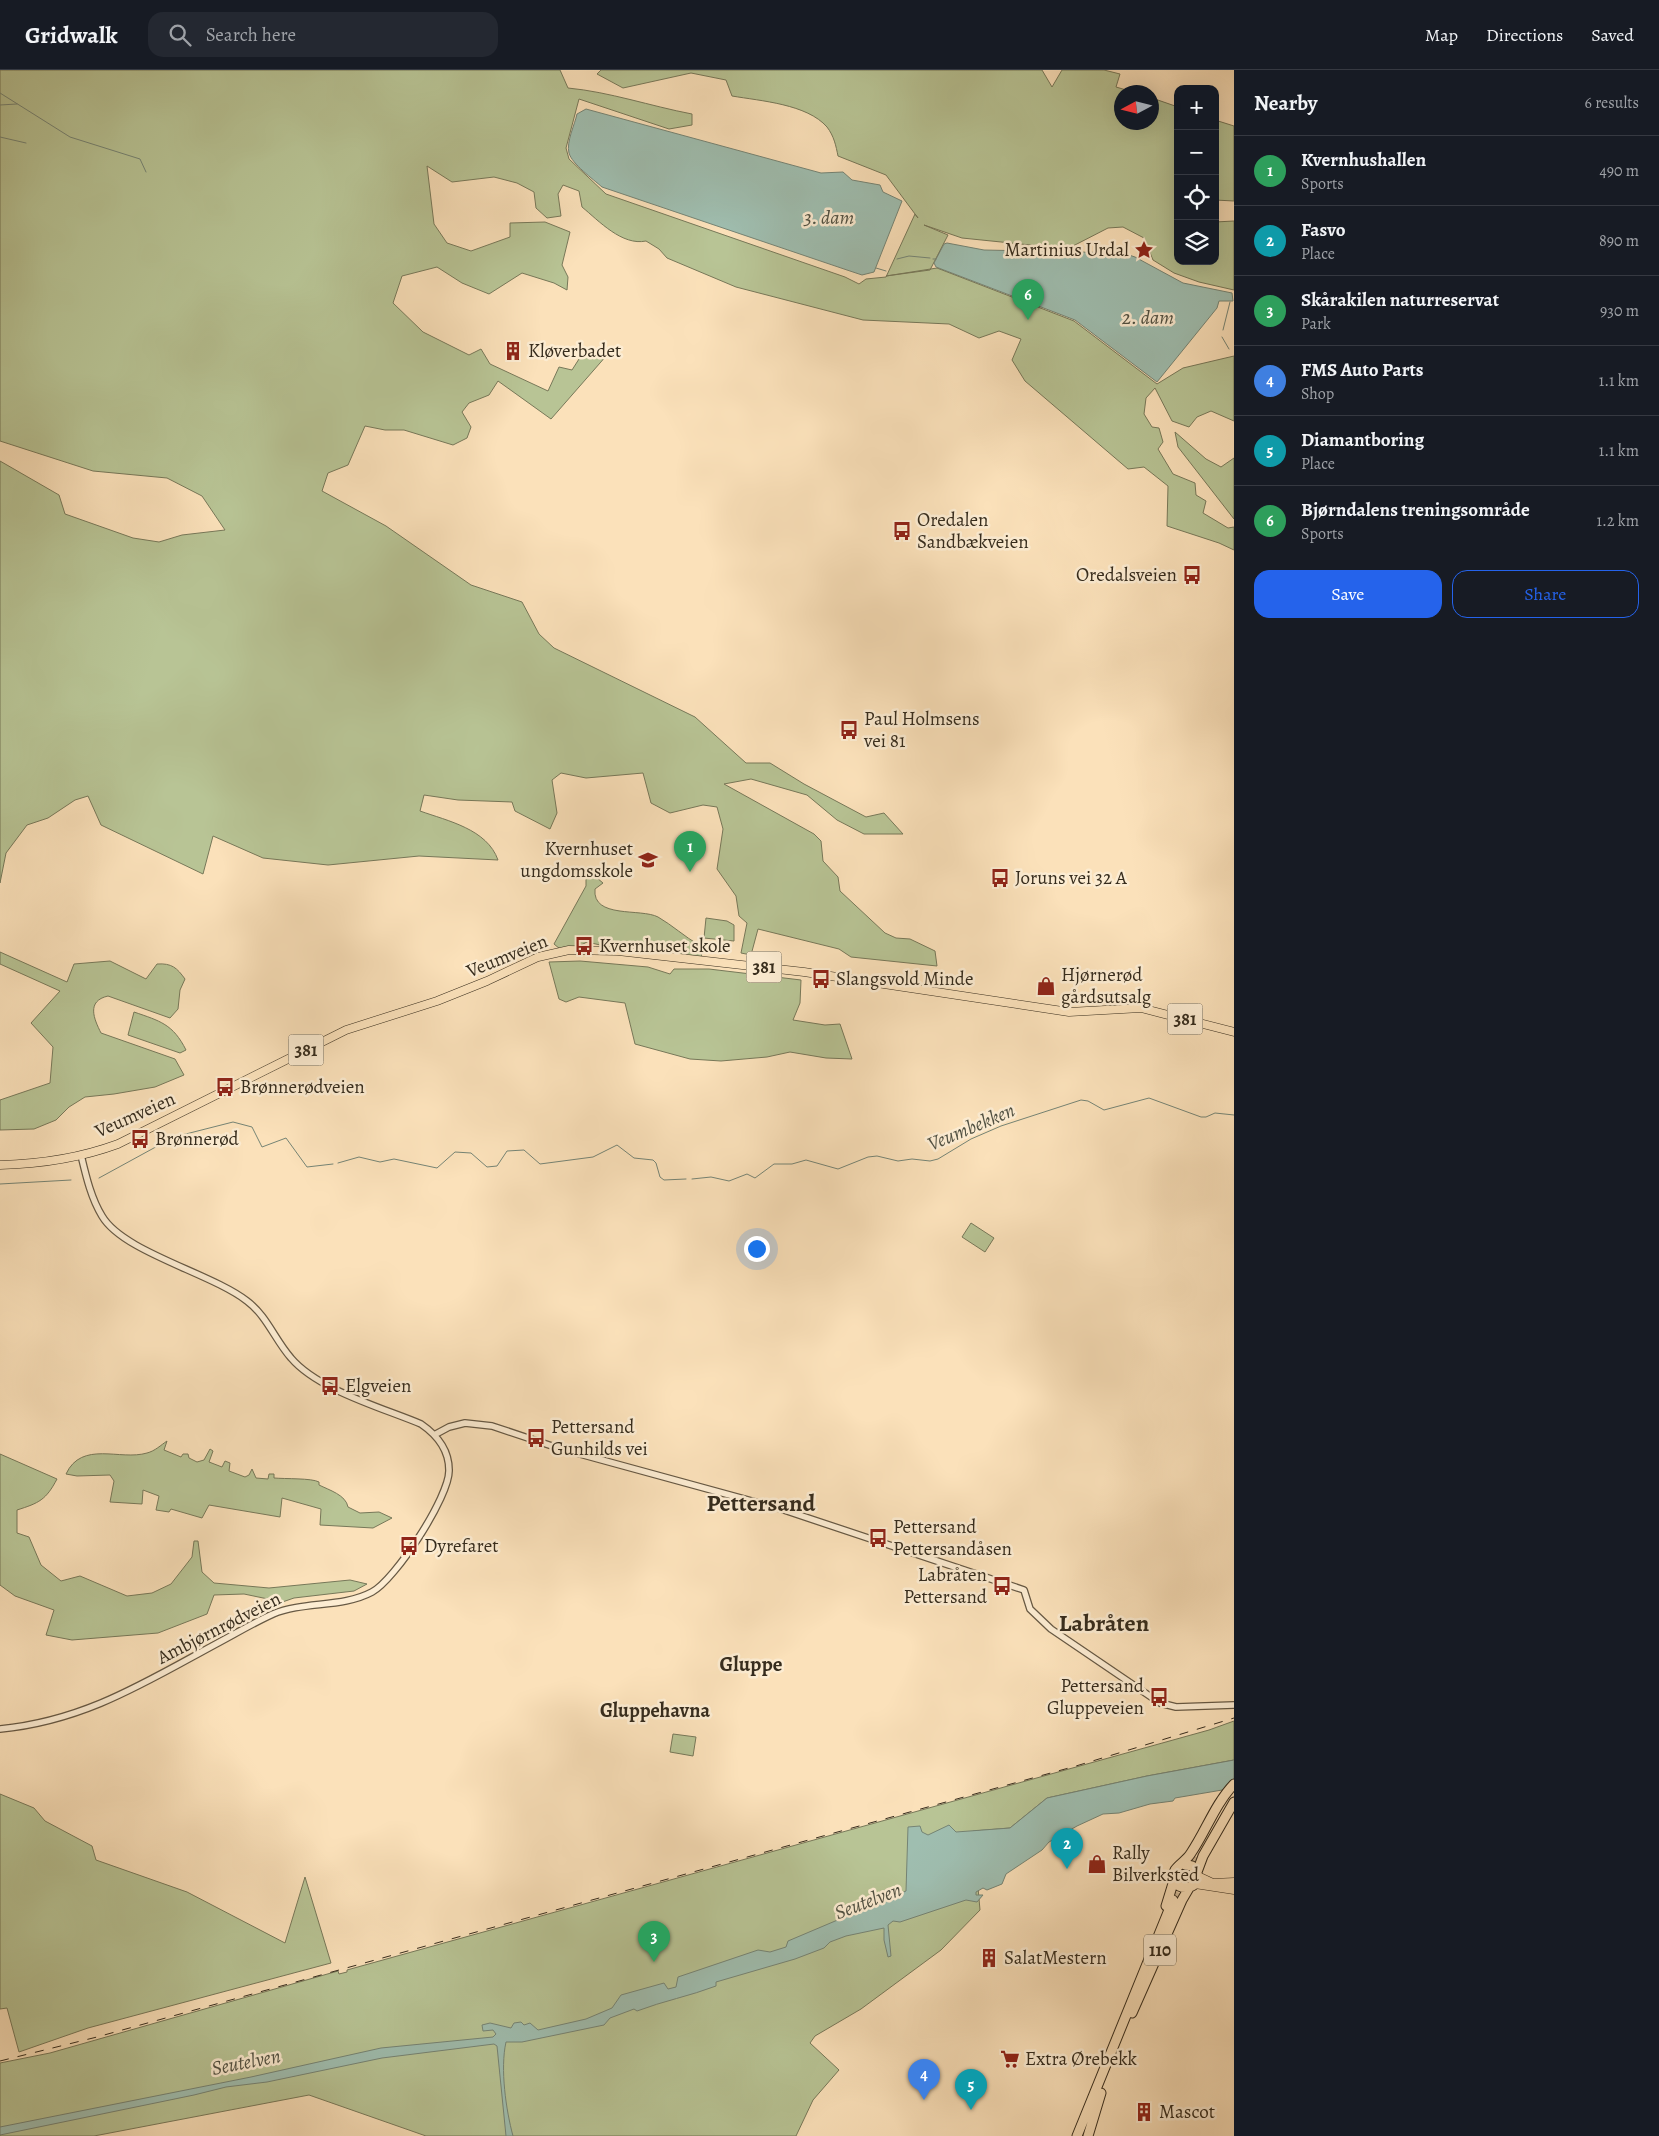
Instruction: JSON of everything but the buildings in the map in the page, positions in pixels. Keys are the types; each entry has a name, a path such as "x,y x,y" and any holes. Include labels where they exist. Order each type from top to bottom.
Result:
{"highway":[{"name":"110","path":"1196,1856 1229,1802 1234,1784"},
{"name":"110","path":"1132,2013 1182,1900 1195,1880 1203,1856 1234,1788"},
{"name":"110","path":"1130,2002 1146,1954 1170,1895 1175,1870 1191,1853 1229,1802"},
{"path":"1174,1880 1180,1887 1195,1880 1192,1866 1182,1864"},
{"name":"110","path":"1077,2136 1130,2002 1174,1901 1091,2122 1088,2136"}],"main road":[{"name":"Veumveien","path":"0,1165 39,1162 82,1155 129,1140 346,1030 445,998 538,957 569,950 618,951 768,968 1069,1012 1141,1008 1234,1032"},
{"path":"1195,1880 1213,1883 1234,1882"},
{"path":"1195,1880 1234,1890"}],"street":[{"path":"82,1155 96,1205 102,1218 119,1234 137,1245 219,1284 248,1302 262,1315 291,1358 304,1371 319,1380 421,1424 436,1434 449,1427 465,1423 492,1426 558,1448 773,1507 1024,1590 1030,1609 1051,1629 1160,1703 1176,1707 1234,1704"},
{"name":"Ambjørnrødveien","path":"0,1729 50,1721 89,1709 130,1690 283,1610 351,1599 372,1592 390,1578 446,1489 450,1470 436,1434"}],"green space":[{"path":"0,70 560,70 568,88 692,114 692,125 669,129 579,99 566,148 569,159 606,194 845,277 859,284 866,279 886,277 915,214 918,218 886,175 838,156 831,134 827,127 818,119 796,108 732,96 726,80 691,73 623,88 597,74 601,70 1042,70 1052,87 1062,70 1104,70 1120,74 1117,85 1114,85 1114,130 1159,130 1159,100 1174,106 1174,265 1219,265 1219,222 1234,221 1234,290 1199,282 1174,273 1153,260 1144,238 1123,227 1108,228 1073,246 1050,247 962,238 924,225 948,235 931,269 937,268 1074,321 1157,384 1183,368 1234,356 1234,421 1211,411 1197,417 1189,427 1172,421 1155,388 1146,398 1144,414 1152,427 1159,428 1163,442 1158,449 1173,474 1195,483 1196,495 1206,501 1203,513 1228,528 1234,527 1234,550 1219,543 1167,526 1168,486 1144,467 1128,469 1025,381 1012,360 1021,339 999,331 979,338 949,324 863,320 736,287 667,258 659,249 646,241 628,240 611,231 582,207 579,191 563,185 558,194 561,216 547,218 536,208 534,192 517,183 494,177 452,182 427,166 434,224 447,243 471,251 510,237 510,223 545,222 570,232 562,265 568,277 567,290 554,283 522,273 489,294 462,283 437,267 402,276 393,303 423,332 469,355 481,349 490,364 548,391 559,367 572,370 586,348 607,355 551,419 498,381 489,395 469,403 462,412 471,427 467,438 453,445 404,430 385,430 365,426 348,465 328,473 322,491 386,526 471,585 522,602 539,634 554,648 695,717 746,763 770,763 804,784 866,817 884,813 903,834 864,834 837,820 807,795 751,779 724,784 814,834 821,841 823,861 838,877 840,891 885,933 896,938 910,939 935,951 937,966 851,957 839,949 758,929 751,955 741,953 747,923 739,916 736,896 717,869 723,829 717,807 703,805 670,813 651,803 643,773 586,778 561,773 552,780 557,813 550,829 515,811 512,802 458,800 424,795 420,811 454,823 476,834 493,849 498,860 419,856 328,865 263,858 213,836 203,874 101,825 88,796 75,800 48,818 27,825 6,853 0,883 0,461 59,495 65,514 133,538 159,542 182,535 225,530 202,496 167,478 93,471 0,441"},
{"path":"1219,121 1234,126 1234,201 1219,200"},
{"path":"1175,432 1206,459 1221,467 1234,458 1234,519 1178,447"},
{"path":"591,873 603,883 595,889 596,898 601,905 609,909 650,914 658,917 699,945 702,957 609,947 587,942 579,946 560,949 554,944 586,886 586,877"},
{"path":"706,918 727,921 734,925 734,941 704,938"},
{"path":"0,952 67,982 74,964 110,961 146,979 157,964 167,964 174,967 185,979 180,990 178,1009 170,1018 108,996 101,998 94,1006 94,1016 101,1033 175,1059 184,1075 155,1087 85,1097 69,1107 56,1120 34,1129 0,1130 0,1100 50,1083 53,1047 31,1023 60,991 0,964"},
{"path":"580,961 648,967 670,974 674,969 709,969 801,980 800,1003 793,1020 825,1025 840,1024 852,1059 826,1058 790,1052 767,1057 721,1061 690,1059 635,1044 625,1003 579,997 566,1002 559,999 549,962"},
{"path":"134,1012 151,1018 171,1029 186,1050 180,1053 128,1035"},
{"path":"971,1223 994,1238 985,1252 962,1237"},
{"path":"167,1441 164,1450 181,1457 183,1454 188,1454 189,1458 197,1462 204,1460 210,1449 213,1451 209,1462 222,1467 225,1461 230,1463 229,1471 245,1477 249,1475 252,1469 256,1478 268,1479 269,1474 274,1474 274,1478 316,1481 319,1482 319,1485 341,1496 348,1507 360,1513 379,1512 392,1518 373,1528 320,1525 321,1509 282,1498 280,1517 209,1505 202,1518 171,1509 169,1512 156,1510 159,1496 143,1490 142,1504 110,1502 114,1481 110,1475 77,1476 66,1474 73,1464 82,1458 102,1454 136,1455 147,1453"},
{"path":"0,1454 57,1479 49,1492 41,1500 17,1510 17,1533 29,1537 41,1565 61,1581 80,1576 127,1596 152,1593 171,1584 192,1557 194,1541 198,1541 202,1572 214,1583 269,1588 350,1580 367,1584 354,1591 294,1598 268,1607 268,1599 244,1594 214,1595 207,1614 158,1633 72,1640 46,1635 54,1610 15,1596 0,1585"},
{"path":"1234,1721 1234,1760 1147,1776 1047,1798 1010,1828 973,1831 980,1910 941,1950 861,2009 815,2036 810,2043 839,2070 813,2100 796,2136 426,2136 309,2095 94,2136 0,2136 0,2063 50,2053 338,1971 339,1974 347,1972 347,1970 1209,1730"},
{"path":"673,1734 696,1737 693,1756 670,1752"},
{"path":"0,1794 34,1808 45,1821 92,1846 96,1860 187,1892 285,1943 305,1877 331,1963 88,2028 19,2052 7,2008 0,2009"}],"water":[{"name":"3. dam","path":"586,109 821,173 843,172 852,180 880,185 883,192 902,201 874,272 862,275 602,187 578,166 568,149 577,114"},
{"name":"2. dam","path":"944,244 984,250 1123,253 1135,257 1183,283 1232,293 1233,301 1219,301 1217,308 1157,382 1075,320 936,267 934,263"},
{"path":"1234,1760 1234,1788 1175,1798 1173,1801 1150,1804 1119,1813 1103,1814 1049,1842 1042,1850 1006,1874 1002,1884 987,1890 983,1888 976,1892 976,1895 983,1895 977,1902 966,1900 900,1922 893,1921 888,1925 891,1956 888,1957 884,1940 884,1928 846,1936 830,1942 824,1948 795,1959 716,1982 716,1986 696,1993 637,2011 634,2009 610,2018 604,2025 522,2042 506,2042 504,2053 505,2089 513,2136 506,2136 497,2046 494,2044 382,2058 267,2082 226,2087 0,2135 0,2127 251,2077 381,2048 493,2037 496,2034 493,2030 483,2031 482,2025 490,2023 511,2028 514,2023 521,2022 524,2025 530,2023 538,2030 586,2019 612,2008 621,1995 664,1983 668,1989 676,1987 678,1977 758,1950 770,1952 786,1947 788,1941 906,1891 908,1827 920,1826 922,1832 928,1835 949,1825 956,1832 1010,1828 1047,1798 1147,1776"}],"waterway":[{"path":"0,93 70,137 140,159 146,172"},
{"path":"0,105 17,104"},
{"path":"0,137 26,143"},
{"path":"897,259 909,256 930,258"},
{"path":"876,268 886,271"},
{"path":"1223,330 1230,302"},
{"path":"1222,337 1229,349"},
{"name":"Veumbekken","path":"692,1179 711,1177 729,1181 747,1174 755,1178 774,1164 792,1164 806,1160 838,1169 868,1157 877,1156 898,1161 912,1159 930,1161 938,1159 971,1139 1001,1126 1081,1100 1088,1101 1104,1110 1149,1098 1201,1117 1215,1113 1234,1115"},
{"path":"99,1178 174,1137 233,1122 252,1127 262,1147 286,1138 307,1167 333,1164"},
{"path":"338,1163 359,1157 380,1162 394,1159 437,1168 455,1152 471,1153 487,1167 497,1166 507,1151 524,1150 540,1164 593,1157 617,1145 634,1158 653,1160 656,1163 660,1177 664,1180 686,1179"},
{"path":"0,1184 71,1180"}],"tunnel":[{"path":"1173,1900 1194,1856"}],"railway":[{"path":"0,2061 97,2037 1076,1766 1234,1718"}],"place":[{"name":"Martinius Urdal","path":"1144,250"},
{"name":"Bjørndalens treningsområde","path":"1028,320"},
{"name":"Kløverbadet","path":"513,351"},
{"name":"Oredalen Sandbækveien","path":"902,531"},
{"name":"Oredalsveien","path":"1192,575"},
{"name":"Paul Holmsens vei 81","path":"849,730"},
{"name":"Kvernhuset ungdomsskole","path":"648,860"},
{"name":"Kvernhushallen","path":"690,872"},
{"name":"Joruns vei 32 A","path":"1000,878"},
{"name":"Kvernhuset skole","path":"584,946"},
{"name":"Slangsvold Minde","path":"821,979"},
{"name":"Hjørnerød gårdsutsalg","path":"1046,986"},
{"name":"Brønnerødveien","path":"225,1087"},
{"name":"Brønnerød","path":"140,1139"},
{"name":"Elgveien","path":"330,1386"},
{"name":"Pettersand Gunhilds vei","path":"536,1438"},
{"name":"Pettersand Pettersandåsen","path":"878,1538"},
{"name":"Dyrefaret","path":"409,1546"},
{"name":"Labråten Pettersand","path":"1002,1586"},
{"name":"Pettersand Gluppeveien","path":"1159,1697"},
{"name":"Rally Bilverksted","path":"1097,1864"},
{"name":"Fasvo","path":"1067,1869"},
{"name":"SalatMestern","path":"989,1958"},
{"name":"Skårakilen naturreservat","path":"654,1962"},
{"name":"Extra Ørebekk","path":"1010,2059"},
{"name":"FMS Auto Parts","path":"924,2100"},
{"name":"Diamantboring","path":"971,2110"},
{"name":"Mascot","path":"1144,2112"}],"district":[{"name":"Pettersand","path":"761,1503"},
{"name":"Labråten","path":"1104,1623"},
{"name":"Gluppe","path":"751,1664"},
{"name":"Gluppehavna","path":"655,1710"}],"water label":[{"name":"Seutelven","path":"868,1901"},
{"name":"Seutelven","path":"246,2062"}]}
